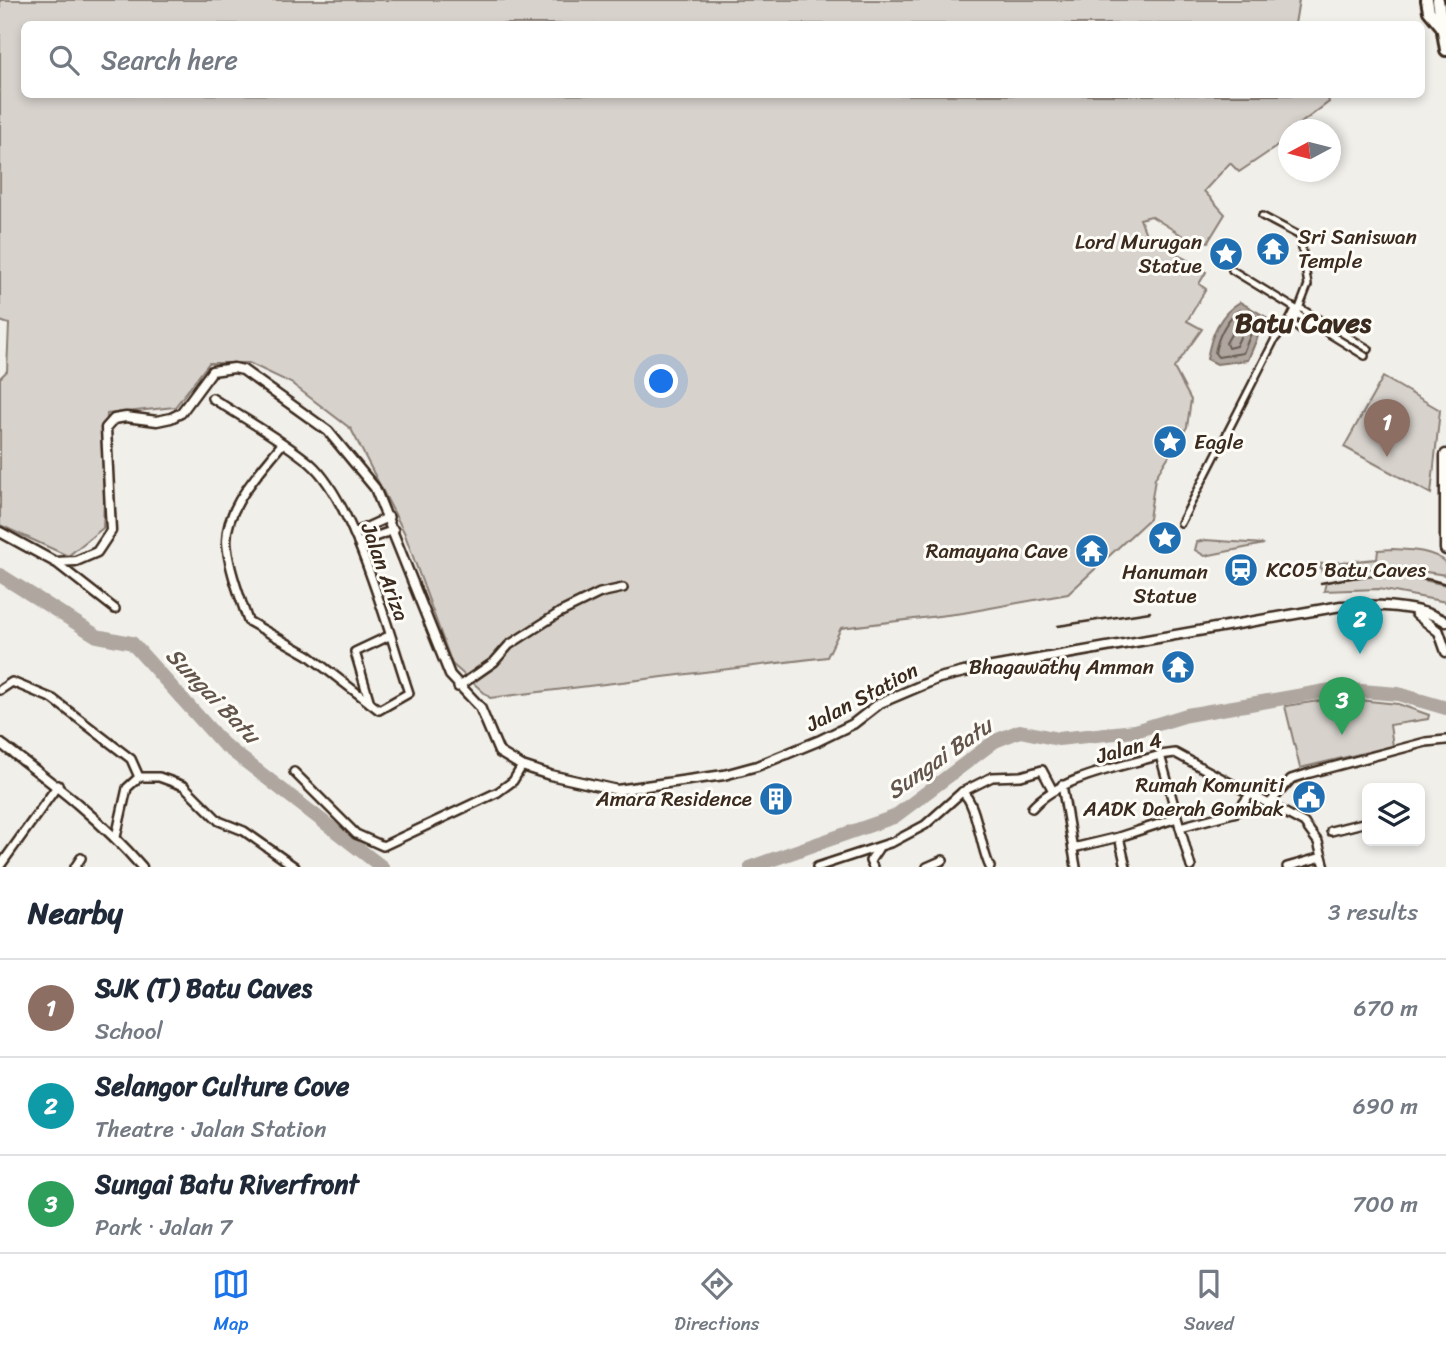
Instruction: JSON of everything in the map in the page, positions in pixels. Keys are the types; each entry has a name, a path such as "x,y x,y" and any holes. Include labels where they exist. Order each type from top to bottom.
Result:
{"main road":[{"path":"1427,0 1429,11 1443,28"},
{"path":"1438,0 1446,50"},
{"path":"1446,455 1446,549"}],"street":[{"path":"1262,216 1300,236 1308,285 1293,324 1298,330 1304,329 1310,322"},
{"path":"1232,270 1298,311 1369,349"},
{"path":"1298,311 1310,322 1365,356"},
{"path":"1181,523 1275,339 1298,311"},
{"path":"1264,322 1283,330"},
{"name":"Jalan Station","path":"55,562 88,557 97,552 111,531 106,428 114,419 171,418 181,412 212,371 222,368 243,370 328,431 375,488 389,517 435,641 458,687 480,707 499,751 522,766 617,790 724,775 757,766 853,724 880,703 939,678 964,672 1332,607 1385,607 1430,614 1446,622"},
{"name":"Jalan Ariza","path":"212,398 312,465 354,533 409,693 379,710 370,703"},
{"path":"282,444 246,493 227,531 231,565 248,621 308,655 370,703"},
{"path":"354,533 389,517"},
{"path":"358,543 394,530"},
{"path":"0,532 55,562 115,609"},
{"path":"458,687 494,662 509,645 559,613 590,597 623,588"},
{"path":"1410,611 1434,625 1446,652"},
{"path":"370,703 355,652 389,636"},
{"path":"0,690 12,682 53,699 131,760 139,777"},
{"path":"1270,803 1292,779 1445,742"},
{"path":"0,745 58,785 116,837 142,867"},
{"name":"Jalan 4","path":"1032,807 1052,789 1062,785 1160,755 1175,754 1304,823 1318,842 1325,867"},
{"path":"1160,755 1191,867"},
{"path":"294,772 356,834 383,846 498,792 513,781 522,766"},
{"path":"817,867 878,849 925,825 962,792 992,777 1021,776 1040,770 1052,789"},
{"path":"116,837 127,788 139,777 159,777 184,786 219,821 244,831 295,867"},
{"path":"0,866 58,785"},
{"path":"1062,785 1076,867"},
{"path":"962,792 970,800 981,846 990,867"},
{"path":"1180,827 1237,811 1251,793"},
{"path":"1073,848 1119,837 1177,818"},
{"path":"1331,831 1362,823"},
{"path":"1119,837 1126,867"},
{"path":"873,867 870,861 878,849"},
{"path":"1287,867 1322,857"},
{"path":"75,867 81,858"},
{"path":"927,867 943,859"}],"shaded area":[{"path":"0,0 1299,0 1296,21 21,21 21,98 1328,98 1329,102 1306,119 1278,119 1278,146 1239,172 1230,163 1204,191 1225,214 1208,242 1188,239 1151,216 1140,219 1146,234 1206,272 1199,284 1206,289 1187,321 1202,329 1174,368 1191,400 1187,427 1155,478 1149,519 1068,594 963,613 841,628 827,657 490,698 452,664 404,532 351,429 291,383 249,363 209,363 175,407 107,414 103,528 68,556 0,525 0,378 7,371 9,324 0,321"},
{"path":"1383,377 1440,410 1431,494 1344,447"},
{"path":"1205,540 1264,544 1205,556 1195,550 1197,542"},
{"path":"1393,549 1434,555 1446,562 1446,575 1393,567 1322,573 1320,564 1377,559 1378,550"},
{"path":"1373,575 1405,576 1446,585 1446,602 1379,589 1324,591 1326,582"},
{"path":"1339,698 1398,704 1429,715 1428,719 1390,725 1393,746 1300,768 1285,706"}],"water":[{"path":"1240,302 1266,317 1248,360 1217,364 1207,359 1211,342 1221,319"}],"waterway":[{"name":"Sungai Batu","path":"0,575 97,636 132,643 223,744 382,867"},
{"name":"Sungai Batu","path":"751,867 894,817 995,741 1020,731 1058,739 1135,731 1187,715 1337,689 1398,694 1446,708"}],"tunnel":[{"path":"1224,266 1232,270"}],"railway":[{"path":"1321,583 1399,575 1446,584"},
{"path":"1058,626 1150,612"}],"place":[{"name":"Sri Saniswan Temple","path":"1273,249"},
{"name":"Lord Murugan Statue","path":"1226,254"},
{"name":"Eagle","path":"1170,442"},
{"name":"SJK (T) Batu Caves","path":"1387,457"},
{"name":"Hanuman Statue","path":"1165,538"},
{"name":"Ramayana Cave","path":"1092,551"},
{"name":"KC05 Batu Caves","path":"1241,570"},
{"name":"Selangor Culture Cove","path":"1360,654"},
{"name":"Bhagawathy Amman","path":"1178,667"},
{"name":"Sungai Batu Riverfront","path":"1342,735"},
{"name":"Rumah Komuniti AADK Daerah Gombak","path":"1309,797"},
{"name":"Amara Residence","path":"776,799"}],"district":[{"name":"Batu Caves","path":"1303,322"}]}
